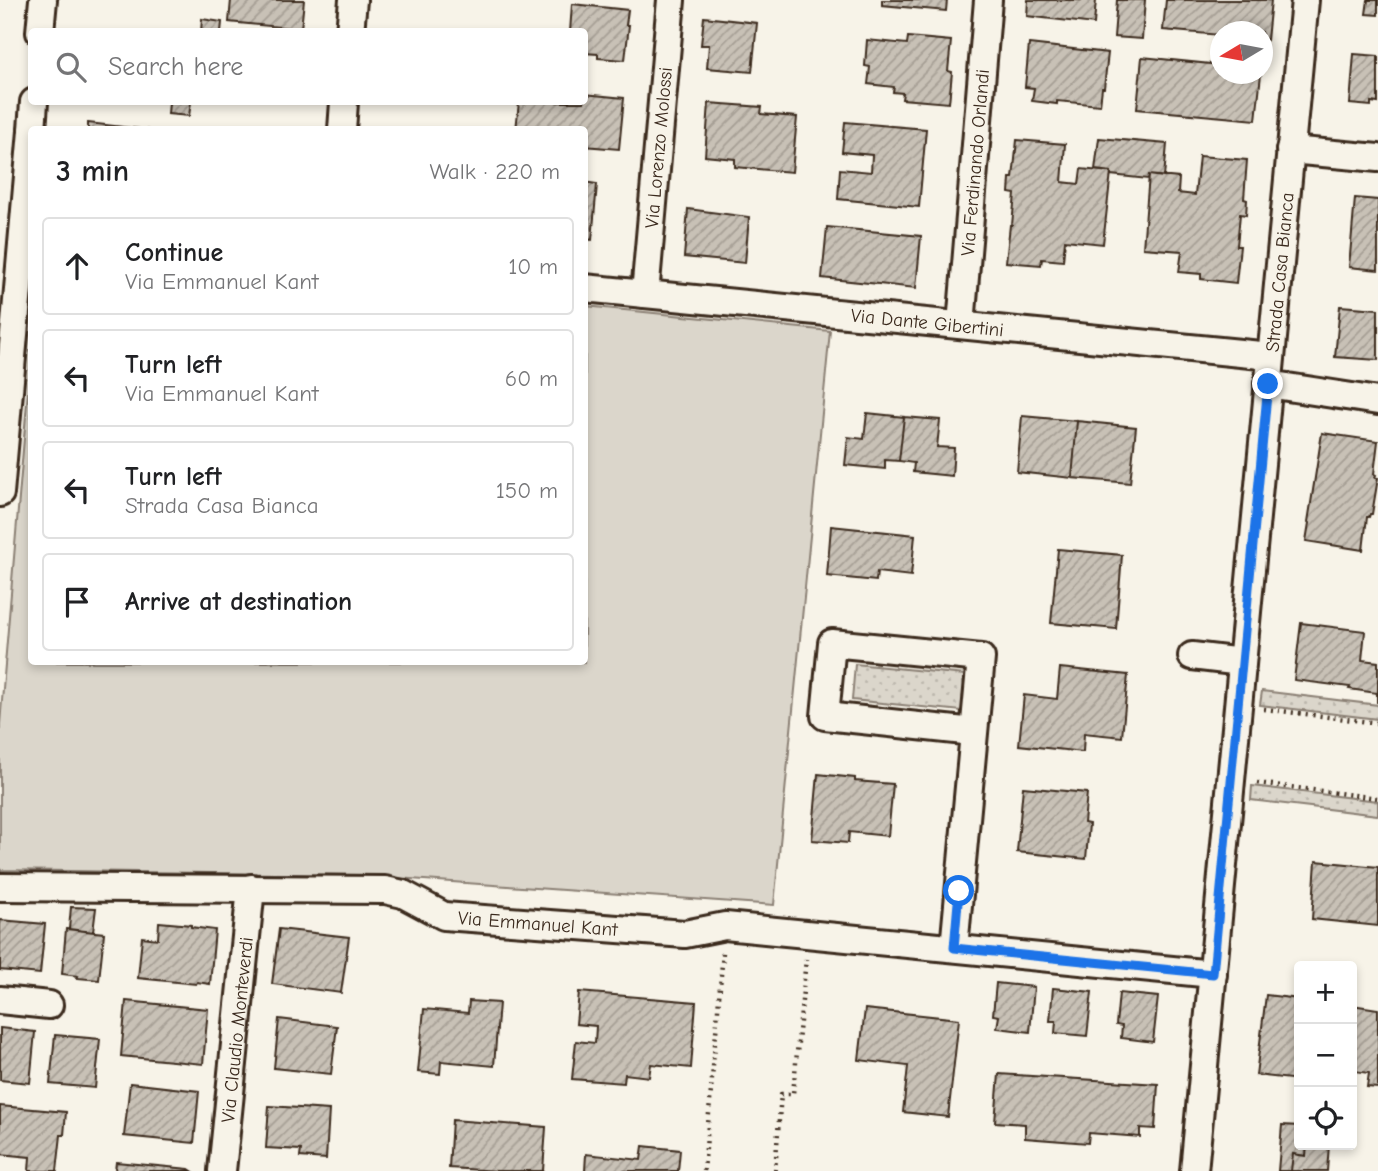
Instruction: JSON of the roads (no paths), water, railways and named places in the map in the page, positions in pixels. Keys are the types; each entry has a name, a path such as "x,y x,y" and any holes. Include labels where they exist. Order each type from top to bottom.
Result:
{"street":[{"path":"40,28 43,0"},
{"path":"350,28 353,0"},
{"name":"Via Lorenzo Molossi","path":"645,294 671,0"},
{"name":"Via Ferdinando Orlandi","path":"961,326 988,0"},
{"name":"Strada Casa Bianca","path":"1194,1171 1305,0"},
{"path":"32,126 34,105"},
{"path":"342,126 344,105"},
{"path":"1290,150 1378,158"},
{"path":"0,494 18,232 28,159"},
{"name":"Via Dante Gibertini","path":"588,288 1270,356"},
{"path":"1268,384 1378,401"},
{"path":"954,948 982,658 832,643 825,716 974,732"},
{"path":"1192,656 1242,662"},
{"name":"Via Emmanuel Kant","path":"0,887 385,890 403,894 444,916 685,934 725,926 1213,974"},
{"name":"Via Claudio Monteverdi","path":"222,1171 251,888"},
{"path":"0,1000 49,1005"}]}
